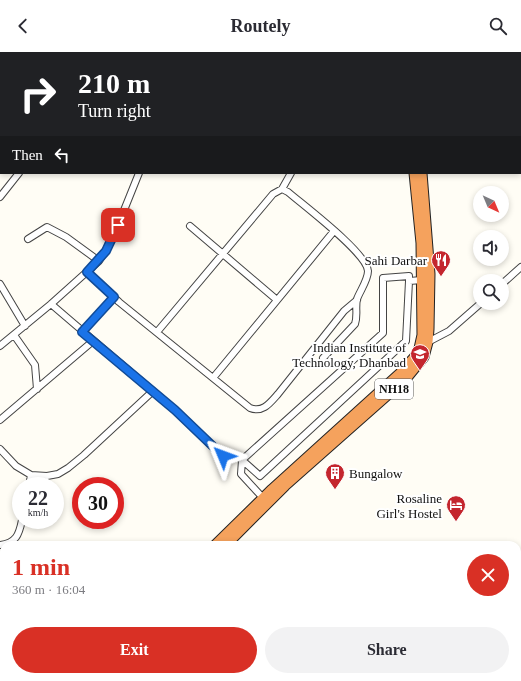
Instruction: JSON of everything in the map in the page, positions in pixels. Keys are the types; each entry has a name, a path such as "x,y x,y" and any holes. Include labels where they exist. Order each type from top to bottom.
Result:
{"highway":[{"name":"NH18","path":"219,541 263,498 386,387 414,358 420,344 422,334 420,223 414,174"},
{"name":"NH18","path":"230,541 285,486 406,379 424,357 428,342 430,274 422,174"}],"street":[{"path":"1,192 18,174"},
{"path":"0,346 51,304 99,261 112,240 137,174"},
{"path":"157,332 273,194 282,190 290,174"},
{"path":"282,190 288,192 347,242 366,265 367,275 357,300 357,319 355,324 323,358"},
{"path":"190,226 277,300"},
{"path":"28,239 47,227 66,237 99,261"},
{"path":"213,378 334,231"},
{"path":"509,278 521,267"},
{"path":"87,272 114,297 250,408 261,410 278,394 344,311 357,300"},
{"path":"242,460 260,476 406,341 409,276 383,278 382,333 242,460 240,474 263,498"},
{"path":"409,281 422,280"},
{"path":"0,284 25,326"},
{"path":"82,332 114,297"},
{"path":"51,304 153,391 223,456"},
{"path":"428,342 449,331 473,310"},
{"path":"14,335 35,365 37,389"},
{"path":"0,420 93,341"},
{"path":"0,449 16,466 31,475 47,476 68,468 153,391"},
{"path":"12,541 19,536 20,529"}],"place":[{"name":"Sahi Darbar","path":"441,277"},
{"name":"Indian Institute of Technology, Dhanbad","path":"420,371"},
{"name":"Bungalow","path":"335,490"},
{"name":"Rosaline Girl's Hostel","path":"456,522"}],"route":[{"path":"118,225 106,251 99,261 87,272 114,297 82,332 175,410 223,456"}]}
